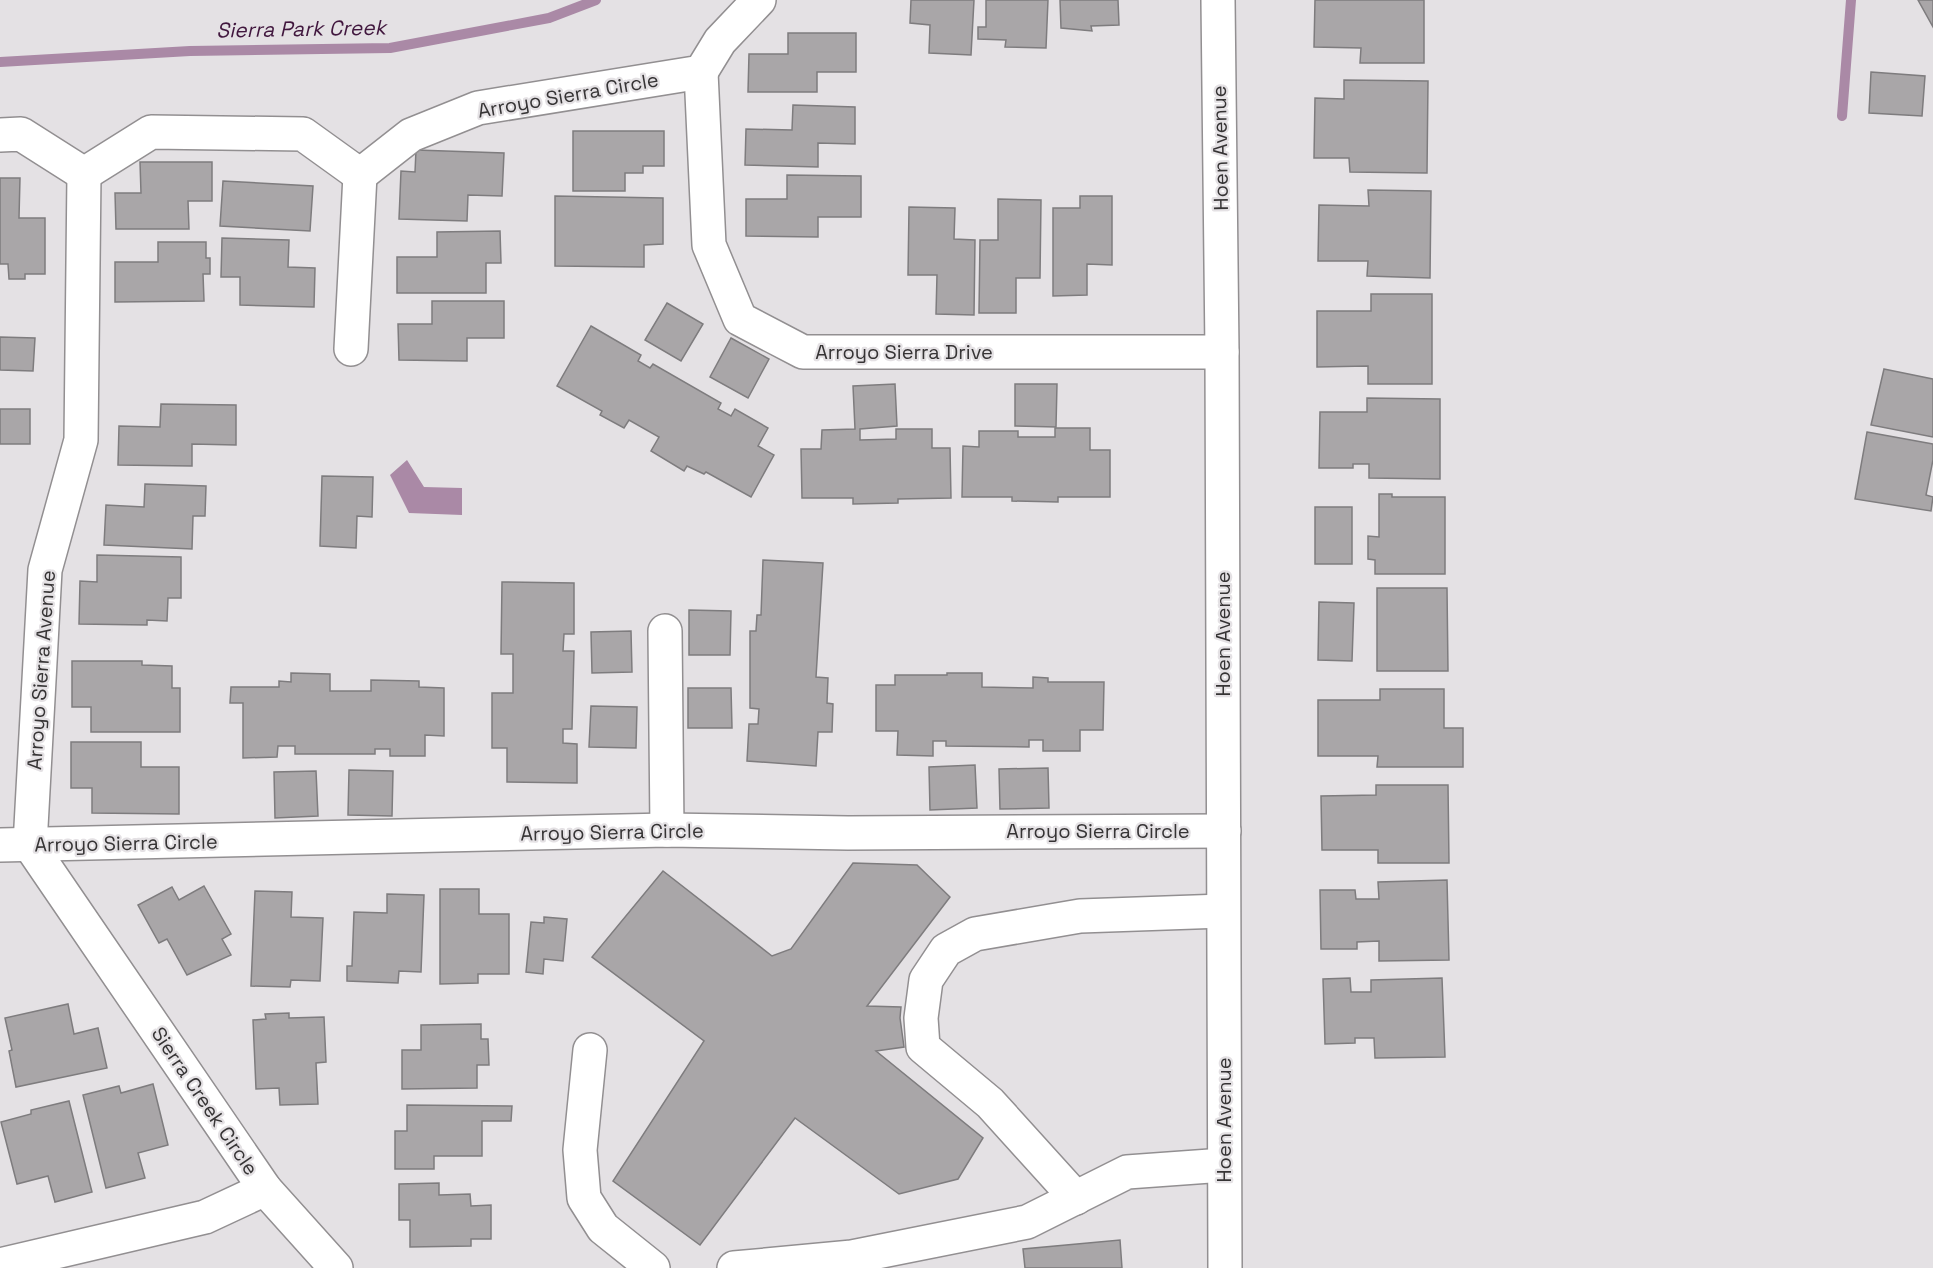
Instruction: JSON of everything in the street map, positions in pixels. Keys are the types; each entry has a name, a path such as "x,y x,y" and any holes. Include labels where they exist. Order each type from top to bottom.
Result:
{"street":[{"path":"701,72 720,41 759,0"},
{"name":"Hoen Avenue","path":"1218,0 1226,1268"},
{"name":"Arroyo Sierra Circle","path":"360,176 411,135 478,108 701,72"},
{"name":"Arroyo Sierra Drive","path":"701,72 709,245 740,319 803,352 1222,352"},
{"path":"0,135 21,134 84,174 151,132 303,134 360,176 351,349"},
{"name":"Arroyo Sierra Avenue","path":"15,845 45,570 81,440 84,174"},
{"path":"665,631 667,830"},
{"name":"Arroyo Sierra Circle","path":"15,845 667,830 848,833 1224,831"},
{"name":"Sierra Creek Circle","path":"0,1265 205,1217 264,1189 15,845"},
{"path":"1076,1198 990,1103 923,1047 921,1018 927,980 946,950 975,934 1080,916 1223,911"},
{"path":"590,1050 580,1150 584,1198 603,1228 653,1268"},
{"path":"734,1268 852,1257 1027,1222 1127,1172 1224,1165"},
{"path":"264,1189 336,1268"}],"shaded area":[{"path":"407,460 424,487 462,488 462,515 409,513 390,475"}],"building":[{"path":"911,0 974,0 971,55 929,53 930,25 910,23"},
{"path":"986,0 1048,0 1046,48 1005,47 1006,40 978,39 978,27 986,27"},
{"path":"1060,0 1118,0 1119,25 1091,26 1092,31 1061,28"},
{"path":"1315,0 1424,0 1424,63 1360,63 1361,48 1314,47"},
{"path":"1918,0 1933,0 1933,27"},
{"path":"788,33 856,33 856,72 817,72 817,92 748,92 749,54 788,54"},
{"path":"1871,72 1925,76 1922,116 1869,113"},
{"path":"1344,80 1428,81 1427,173 1350,172 1349,158 1314,158 1315,98 1344,99"},
{"path":"793,105 855,107 855,144 818,143 818,167 745,165 746,129 792,130"},
{"path":"573,131 664,131 664,166 643,166 643,173 625,173 625,191 573,191"},
{"path":"416,150 504,153 502,196 468,195 467,221 399,219 401,171 415,172"},
{"path":"140,162 212,162 212,201 188,201 189,229 116,229 115,193 141,193"},
{"path":"787,175 861,176 861,217 818,217 818,237 746,236 746,199 787,199"},
{"path":"0,178 20,178 19,218 45,218 45,274 25,274 25,279 9,279 8,264 0,264"},
{"path":"223,181 313,186 310,231 220,226"},
{"path":"1368,190 1431,191 1430,278 1367,276 1368,261 1318,261 1319,205 1369,206"},
{"path":"555,196 663,198 663,244 644,245 644,267 555,266"},
{"path":"1080,196 1112,196 1112,265 1087,264 1087,295 1053,296 1053,208 1080,208"},
{"path":"998,199 1041,200 1040,278 1016,278 1016,313 979,313 980,240 998,240"},
{"path":"909,207 955,208 954,239 975,240 974,315 936,314 937,275 908,275"},
{"path":"500,231 501,263 486,263 486,293 397,293 397,257 437,257 437,232"},
{"path":"222,238 289,240 288,267 315,268 314,307 240,305 240,277 221,277"},
{"path":"158,242 206,242 206,258 210,258 210,274 203,274 204,301 115,302 115,262 158,262"},
{"path":"1371,294 1432,294 1432,384 1368,384 1368,366 1317,367 1317,311 1371,311"},
{"path":"432,301 504,301 504,338 467,338 467,361 399,360 398,324 432,324"},
{"path":"667,303 703,324 681,361 645,340"},
{"path":"591,326 641,355 638,361 650,368 653,364 721,403 718,409 731,416 735,409 768,428 758,446 774,455 751,497 706,472 704,474 687,466 684,471 651,451 659,437 629,420 624,428 600,415 602,411 557,386"},
{"path":"0,337 35,338 33,371 0,370"},
{"path":"731,338 769,359 748,398 710,377"},
{"path":"1884,369 1933,379 1933,437 1871,425"},
{"path":"895,384 897,426 860,429 860,440 896,439 896,429 932,429 932,448 950,448 951,498 898,499 898,503 853,504 853,498 802,498 801,449 821,449 822,430 855,429 853,386"},
{"path":"1015,384 1057,384 1056,427 1015,426"},
{"path":"1367,398 1440,399 1440,479 1369,478 1369,464 1353,464 1353,468 1319,468 1320,412 1367,412"},
{"path":"161,404 236,405 236,445 192,444 192,466 118,465 119,426 160,427"},
{"path":"0,409 30,409 30,444 0,444"},
{"path":"1055,428 1090,428 1090,450 1110,450 1110,497 1058,497 1058,502 1012,501 1012,497 962,497 963,446 979,447 979,431 1018,431 1018,437 1055,437"},
{"path":"1867,432 1933,444 1933,460 1926,495 1933,497 1931,511 1855,499"},
{"path":"322,476 373,477 372,517 357,516 356,548 320,546"},
{"path":"145,484 206,486 205,516 193,516 192,549 104,545 106,505 144,507"},
{"path":"1379,494 1392,494 1392,497 1445,497 1445,574 1375,574 1375,560 1368,559 1368,536 1379,537"},
{"path":"1315,507 1352,507 1352,564 1315,564"},
{"path":"97,555 181,557 181,598 168,598 167,621 147,620 147,625 79,624 80,581 97,582"},
{"path":"763,560 823,563 816,677 828,678 827,703 833,704 832,732 818,732 816,766 747,761 749,724 758,724 759,709 750,708 750,631 756,631 757,615 761,615"},
{"path":"502,582 574,583 574,634 564,634 563,651 574,651 572,729 563,729 563,743 577,744 577,783 507,782 507,748 492,748 492,693 513,693 513,654 501,654"},
{"path":"1377,588 1447,588 1448,671 1377,671"},
{"path":"1319,602 1354,603 1352,661 1318,660"},
{"path":"689,610 731,611 730,655 689,655"},
{"path":"631,631 632,672 592,673 591,632"},
{"path":"72,661 142,661 142,665 172,666 172,688 180,688 180,732 91,732 91,707 72,707"},
{"path":"291,673 330,674 330,691 371,691 371,680 419,681 419,687 444,688 444,736 425,735 425,756 390,756 390,749 375,749 375,754 295,754 295,746 278,746 277,757 243,758 243,703 230,703 231,687 279,687 279,681 291,682"},
{"path":"947,673 982,673 982,687 1033,688 1033,677 1048,678 1048,682 1104,682 1103,730 1080,730 1080,751 1043,751 1043,740 1029,740 1029,747 946,746 946,741 933,741 933,756 897,755 898,731 876,731 876,685 895,685 895,675 947,675"},
{"path":"688,688 731,688 732,728 688,728"},
{"path":"1380,689 1444,689 1444,728 1463,728 1463,767 1377,767 1378,756 1318,756 1318,700 1380,700"},
{"path":"591,706 637,707 636,748 589,747"},
{"path":"71,742 141,742 141,767 179,767 179,814 92,813 92,788 71,788"},
{"path":"975,765 977,808 930,810 929,767"},
{"path":"1048,768 1049,808 1000,809 999,769"},
{"path":"349,770 393,771 392,816 348,815"},
{"path":"316,771 318,816 275,818 274,772"},
{"path":"1376,785 1448,785 1449,863 1378,863 1378,850 1322,850 1321,796 1376,795"},
{"path":"853,863 917,865 950,897 867,1006 901,1007 900,1018 904,1047 876,1051 983,1138 958,1179 899,1194 795,1118 700,1245 613,1181 704,1041 592,957 663,871 772,956 791,949"},
{"path":"1447,880 1449,960 1379,961 1379,941 1357,942 1357,949 1321,949 1320,890 1355,890 1356,899 1379,899 1378,882"},
{"path":"204,886 231,934 222,939 231,955 187,975 167,939 159,943 138,905 172,887 179,900"},
{"path":"440,889 479,889 479,914 509,914 509,974 478,974 478,983 440,984"},
{"path":"255,891 292,892 291,917 323,918 320,981 291,980 290,987 251,986"},
{"path":"387,894 424,895 421,972 399,971 398,983 347,981 347,966 352,966 354,912 387,913"},
{"path":"544,917 567,919 563,961 544,959 543,974 526,972 531,922 544,923"},
{"path":"1350,978 1351,992 1371,992 1371,980 1442,978 1445,1057 1375,1058 1374,1038 1355,1038 1355,1043 1325,1044 1323,979"},
{"path":"68,1004 74,1034 98,1028 107,1068 16,1087 9,1051 12,1050 5,1018"},
{"path":"289,1013 289,1018 324,1017 326,1062 316,1063 318,1104 280,1105 279,1088 256,1089 253,1020 266,1019 265,1014"},
{"path":"481,1024 481,1039 488,1039 489,1065 477,1065 477,1088 402,1089 402,1050 421,1050 421,1025"},
{"path":"153,1084 168,1145 138,1153 145,1178 106,1188 83,1095 119,1086 121,1093"},
{"path":"69,1101 92,1192 55,1202 48,1176 17,1184 1,1122 31,1114 31,1110"},
{"path":"407,1105 512,1106 511,1121 482,1121 482,1156 434,1156 434,1169 395,1169 395,1131 407,1131"},
{"path":"439,1183 439,1195 470,1194 471,1206 491,1205 491,1239 471,1239 471,1246 410,1247 410,1220 399,1220 399,1184"},
{"path":"1120,1240 1122,1268 1025,1268 1023,1249"}],"waterway":[{"name":"Sierra Park Creek","path":"0,62 190,51 390,48 549,18 596,0"},
{"path":"1842,116 1851,0"}]}
